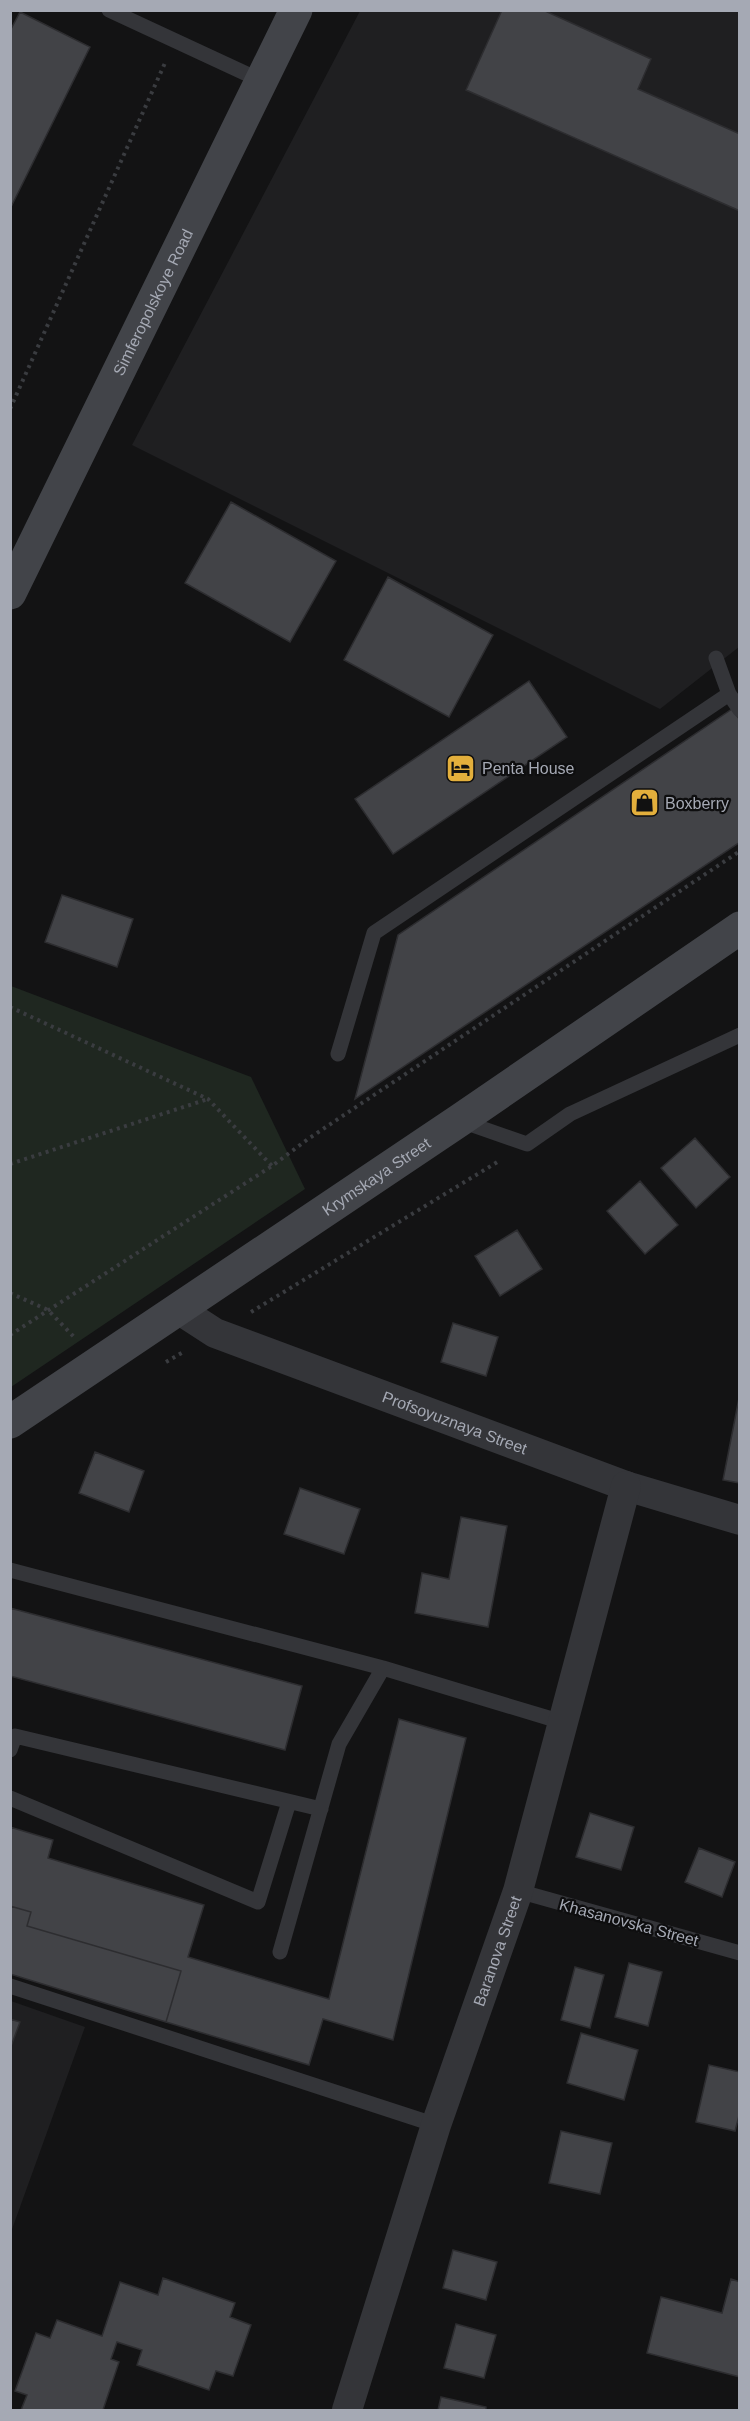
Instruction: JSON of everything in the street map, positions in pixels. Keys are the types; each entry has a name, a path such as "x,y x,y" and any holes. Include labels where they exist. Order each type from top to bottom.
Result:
{"main road":[{"name":"Simferopolskoye Road","path":"10,594 296,10"},
{"name":"Krymskaya Street","path":"10,1422 460,1120 740,928"}],"street":[{"name":"Profsoyuznaya Street","path":"178,1309 215,1333 626,1486 740,1520"},
{"name":"Baranova Street","path":"347,2410 436,2125 518,1891 626,1486"}],"lane":[{"path":"109,10 262,81"},
{"path":"716,658 729,694 740,710"},
{"path":"338,1054 374,933 729,694"},
{"path":"460,1120 527,1144 570,1114 740,1035"},
{"path":"10,1570 383,1668 562,1722"},
{"path":"280,1952 339,1744 383,1668"},
{"path":"10,1750 15,1736 321,1809"},
{"path":"10,1798 258,1902 289,1802"},
{"name":"Khasanovska Street","path":"518,1891 740,1953"},
{"path":"10,1986 436,2125"}],"path":[{"path":"10,409 175,41"},
{"path":"10,1335 272,1166 308,1139 740,851"},
{"path":"10,1007 208,1099 272,1166"},
{"path":"10,1164 208,1099"},
{"path":"156,1368 527,1144"},
{"path":"10,1293 48,1310 97,1363"}],"shaded area":[{"path":"360,11 739,11 739,647 660,709 132,445"},
{"path":"11,986 251,1077 305,1189 11,1387"},
{"path":"11,2001 85,2027 11,2232"}],"building":[{"path":"502,10 543,10 651,59 638,89 740,134 740,211 466,90"},
{"path":"20,12 90,47 10,209 10,31"},
{"path":"231,502 336,561 290,642 185,583"},
{"path":"388,577 493,635 449,717 344,660"},
{"name":"Penta House","path":"529,681 567,737 393,854 355,799"},
{"path":"732,709 740,720 740,842 355,1099 398,935"},
{"path":"62,895 133,919 117,967 45,942"},
{"path":"695,1138 730,1177 696,1208 661,1168"},
{"path":"640,1181 678,1225 645,1254 607,1211"},
{"path":"517,1230 542,1269 500,1296 475,1256"},
{"path":"453,1323 498,1337 486,1376 441,1362"},
{"path":"740,1393 740,1483 723,1480"},
{"path":"95,1452 144,1471 129,1512 79,1493"},
{"path":"300,1488 360,1509 344,1554 284,1534"},
{"path":"461,1517 507,1526 488,1627 415,1613 422,1573 449,1579"},
{"path":"10,1608 302,1686 285,1750 10,1676"},
{"path":"399,1719 466,1738 393,2040 323,2019 309,2065 166,2022 181,1971 27,1926 31,1912 10,1906 10,1827 53,1840 48,1858 204,1905 188,1957 329,1999"},
{"path":"590,1813 634,1827 621,1870 576,1857"},
{"path":"699,1848 735,1862 722,1897 685,1882"},
{"path":"10,1906 31,1912 27,1926 181,1971 166,2022 10,1974"},
{"path":"629,1963 662,1972 648,2026 615,2017"},
{"path":"575,1967 604,1975 590,2028 561,2020"},
{"path":"10,2019 20,2022 10,2049"},
{"path":"581,2033 638,2050 624,2100 567,2083"},
{"path":"709,2065 740,2072 740,2112 735,2131 696,2122"},
{"path":"561,2131 612,2143 600,2194 549,2183"},
{"path":"453,2250 497,2262 486,2300 443,2288"},
{"path":"163,2278 235,2303 230,2317 251,2325 233,2376 216,2371 209,2390 137,2365 142,2350 117,2342 111,2359 119,2362 103,2410 21,2410 27,2395 15,2391 36,2333 50,2338 57,2320 102,2336 120,2282 158,2295"},
{"path":"731,2279 740,2282 740,2377 647,2353 661,2297 722,2313"},
{"path":"456,2324 496,2335 484,2378 444,2368"},
{"path":"441,2397 486,2407 486,2410 438,2410"}],"place":[{"name":"Penta House","path":"461,768"},
{"name":"Boxberry","path":"644,803"}]}
